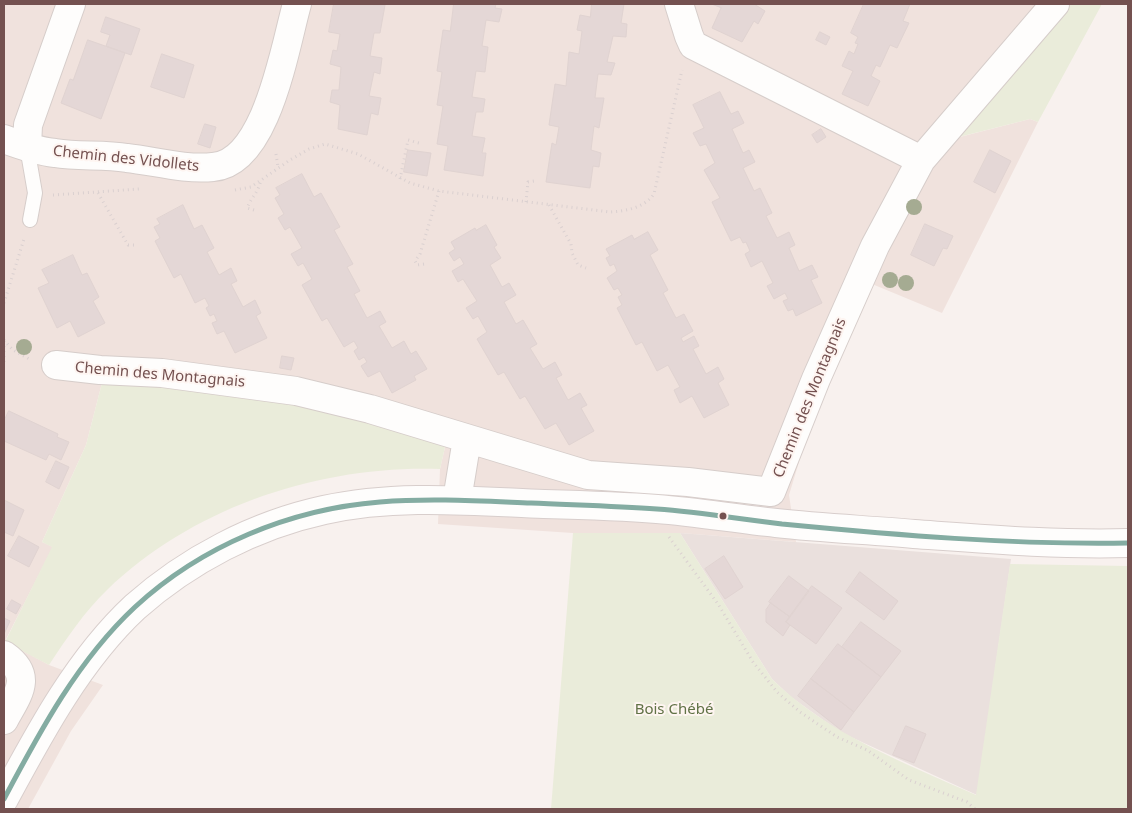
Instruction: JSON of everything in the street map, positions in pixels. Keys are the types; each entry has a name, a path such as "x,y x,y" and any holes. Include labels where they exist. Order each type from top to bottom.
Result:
{"street":[{"path":"15,143 28,125 71,4"},
{"name":"Chemin des Vidollets","path":"15,143 55,153 120,157 197,167 214,167 231,162 248,147 264,118 297,4"},
{"path":"679,4 688,36 693,44 921,160"},
{"name":"Chemin des Montagnais","path":"56,365 207,377 296,391 370,409 588,474 688,482 771,492 816,379 875,246 921,160 1055,4"},
{"path":"457,500 467,439"},
{"path":"4,799 62,698 107,637 138,605 178,574 240,539 300,516 359,504 457,500 656,509 731,516 778,523 991,540 1065,544 1128,543"},
{"path":"4,655 18,667 21,682 20,691 4,720"}],"lane":[{"path":"15,143 35,193 30,220"}],"path":[{"path":"227,188 245,189 290,160 325,144 358,154 382,166 410,184 439,191 620,211 634,208 650,200 654,194 683,65 693,44"},
{"path":"400,179 408,140 419,143"},
{"path":"254,210 247,208 258,193 261,180"},
{"path":"526,202 528,182 534,181"},
{"path":"35,193 54,195 98,193 143,188"},
{"path":"424,264 417,265 415,262 420,254 439,191"},
{"path":"98,193 128,245 136,245"},
{"path":"549,204 571,244 572,253 578,265 586,268"},
{"path":"4,303 30,220"},
{"path":"4,340 4,362"},
{"name":"Chemin des Montagnais","path":"4,340 20,356 56,365"},
{"path":"665,531 718,604 753,662 777,692 794,707 837,737 867,750 910,780 967,802 975,809"}],"shaded area":[{"path":"4,4 1067,4 948,140 1030,119 1038,122 942,313 872,284 809,429 789,495 796,542 680,533 573,533 438,524 440,469 445,447 103,379 86,445 42,542 53,547 5,641 49,665 103,685 71,731 28,809 4,809"},
{"path":"680,533 1011,559 977,795 840,732 791,697 772,679"}],"green space":[{"path":"1067,4 1102,4 1038,122 1030,119 947,140"},
{"path":"103,379 243,394 370,421 445,447 440,469 350,474 305,483 219,514 179,535 141,561 107,590 83,616 49,665 5,642 52,547 42,542 86,445"},
{"name":"Bois Chébé","path":"573,533 680,533 772,679 794,699 843,732 869,746 976,795 1010,564 1128,566 1128,809 551,809"}],"building":[{"path":"334,4 385,5 380,33 374,33 370,56 382,58 380,74 374,72 369,96 381,98 378,115 371,113 367,135 338,129 340,105 330,102 332,90 339,90 341,67 330,64 333,50 337,51 340,34 329,32"},
{"path":"454,4 496,4 495,8 502,9 499,22 486,20 482,46 488,47 485,72 476,71 472,97 485,99 483,112 476,112 472,136 485,138 482,153 486,153 483,176 444,170 448,146 437,144 443,106 437,105 442,72 437,71 443,30 450,31"},
{"path":"592,4 624,4 621,23 627,24 626,37 613,36 607,62 615,63 611,75 598,74 595,98 604,98 599,128 594,126 591,150 601,153 599,167 593,166 590,188 546,182 552,143 556,145 559,127 549,125 555,84 566,86 569,52 579,54 582,31 577,30 580,15 590,17"},
{"path":"712,4 754,4 765,11 758,24 754,21 742,42 712,28 721,8"},
{"path":"864,4 910,4 903,21 909,23 897,48 890,45 880,67 876,65 871,76 880,81 868,106 842,94 853,71 842,66 849,51 854,54 858,44 855,43 858,37 851,33"},
{"path":"106,17 140,29 131,55 106,46 110,35 101,32"},
{"path":"820,32 830,37 826,45 816,40"},
{"path":"88,40 125,53 101,119 61,103 70,79 73,80"},
{"path":"162,54 194,65 184,98 151,87"},
{"path":"720,92 731,114 738,111 744,123 732,129 743,153 749,150 755,162 743,168 754,191 760,188 772,213 766,216 777,238 789,232 795,245 789,248 799,271 812,265 818,277 811,280 822,303 796,316 793,309 788,311 783,301 788,299 785,293 774,299 767,286 773,283 762,261 751,267 745,254 750,251 746,242 743,243 740,237 731,241 712,202 720,198 704,170 715,163 706,144 700,146 693,133 704,128 693,105"},
{"path":"205,124 216,127 210,148 198,144"},
{"path":"821,129 826,137 817,143 812,135"},
{"path":"408,150 431,153 427,176 404,172"},
{"path":"990,150 1011,161 995,193 974,182"},
{"path":"302,174 314,197 321,193 340,227 334,230 353,264 347,267 360,291 354,294 367,318 380,311 386,322 379,326 392,348 404,341 411,354 416,351 427,369 414,376 416,380 392,393 380,371 368,377 361,366 367,362 364,357 359,360 354,351 358,348 354,341 344,347 327,318 322,321 302,285 312,279 303,263 298,266 291,254 302,248 290,227 285,230 278,218 284,214 275,198 280,195 276,188"},
{"path":"183,205 194,229 202,225 214,248 207,252 219,275 231,268 237,281 231,284 243,307 255,300 261,313 256,316 267,338 235,353 224,331 217,334 212,323 217,321 214,314 210,316 206,308 209,306 205,298 195,303 181,274 174,278 155,241 160,238 154,227 160,224 157,219"},
{"path":"925,224 953,236 947,249 943,248 934,266 911,255"},
{"path":"486,225 497,245 494,247 501,258 490,265 502,287 509,283 516,295 504,302 516,324 523,320 537,344 530,348 543,369 555,362 562,375 556,378 568,400 580,393 587,405 581,408 594,431 569,445 556,423 545,429 525,396 520,399 504,372 498,375 477,339 487,332 478,316 473,319 466,308 477,301 463,279 458,282 452,271 464,264 460,257 454,261 449,253 455,249 451,242 475,228 476,230"},
{"path":"648,232 658,250 650,255 668,290 663,293 676,318 684,314 693,331 681,338 683,342 694,336 699,346 693,349 706,374 718,367 724,379 718,383 729,405 704,418 692,396 680,403 674,390 680,387 668,365 657,371 642,342 636,345 617,308 622,305 618,297 622,295 618,288 614,290 607,278 617,271 614,264 610,266 606,258 610,256 606,249 632,235 634,239"},
{"path":"73,255 82,275 87,273 99,297 93,301 105,323 78,337 70,321 57,328 38,288 49,283 42,270"},
{"path":"282,356 294,358 291,370 280,368"},
{"path":"9,411 58,434 57,437 69,442 61,460 49,454 46,460 4,441 4,421"},
{"path":"56,461 69,467 59,489 46,482"},
{"path":"4,500 24,510 13,536 4,532"},
{"path":"19,536 39,547 29,567 8,556"},
{"path":"724,556 743,587 725,599 705,569"},
{"path":"860,572 898,601 884,620 846,592"},
{"path":"789,576 809,591 790,617 769,602"},
{"path":"812,586 842,608 816,644 786,622"},
{"path":"12,600 21,605 16,614 7,609"},
{"path":"771,603 790,617 786,622 790,625 783,636 766,622 766,610"},
{"path":"4,618 10,621 4,634"},
{"path":"861,622 901,651 881,677 842,647"},
{"path":"838,644 881,677 854,712 811,679"},
{"path":"811,679 854,712 841,730 798,696"},
{"path":"906,726 926,734 914,763 893,755"}],"transit line":[{"path":"4,799 46,722 78,673 114,628 135,607 188,566 218,549 248,534 280,522 313,513 346,506 380,502 436,500 493,501 657,509 782,524 955,538 1041,542 1128,543"}]}
